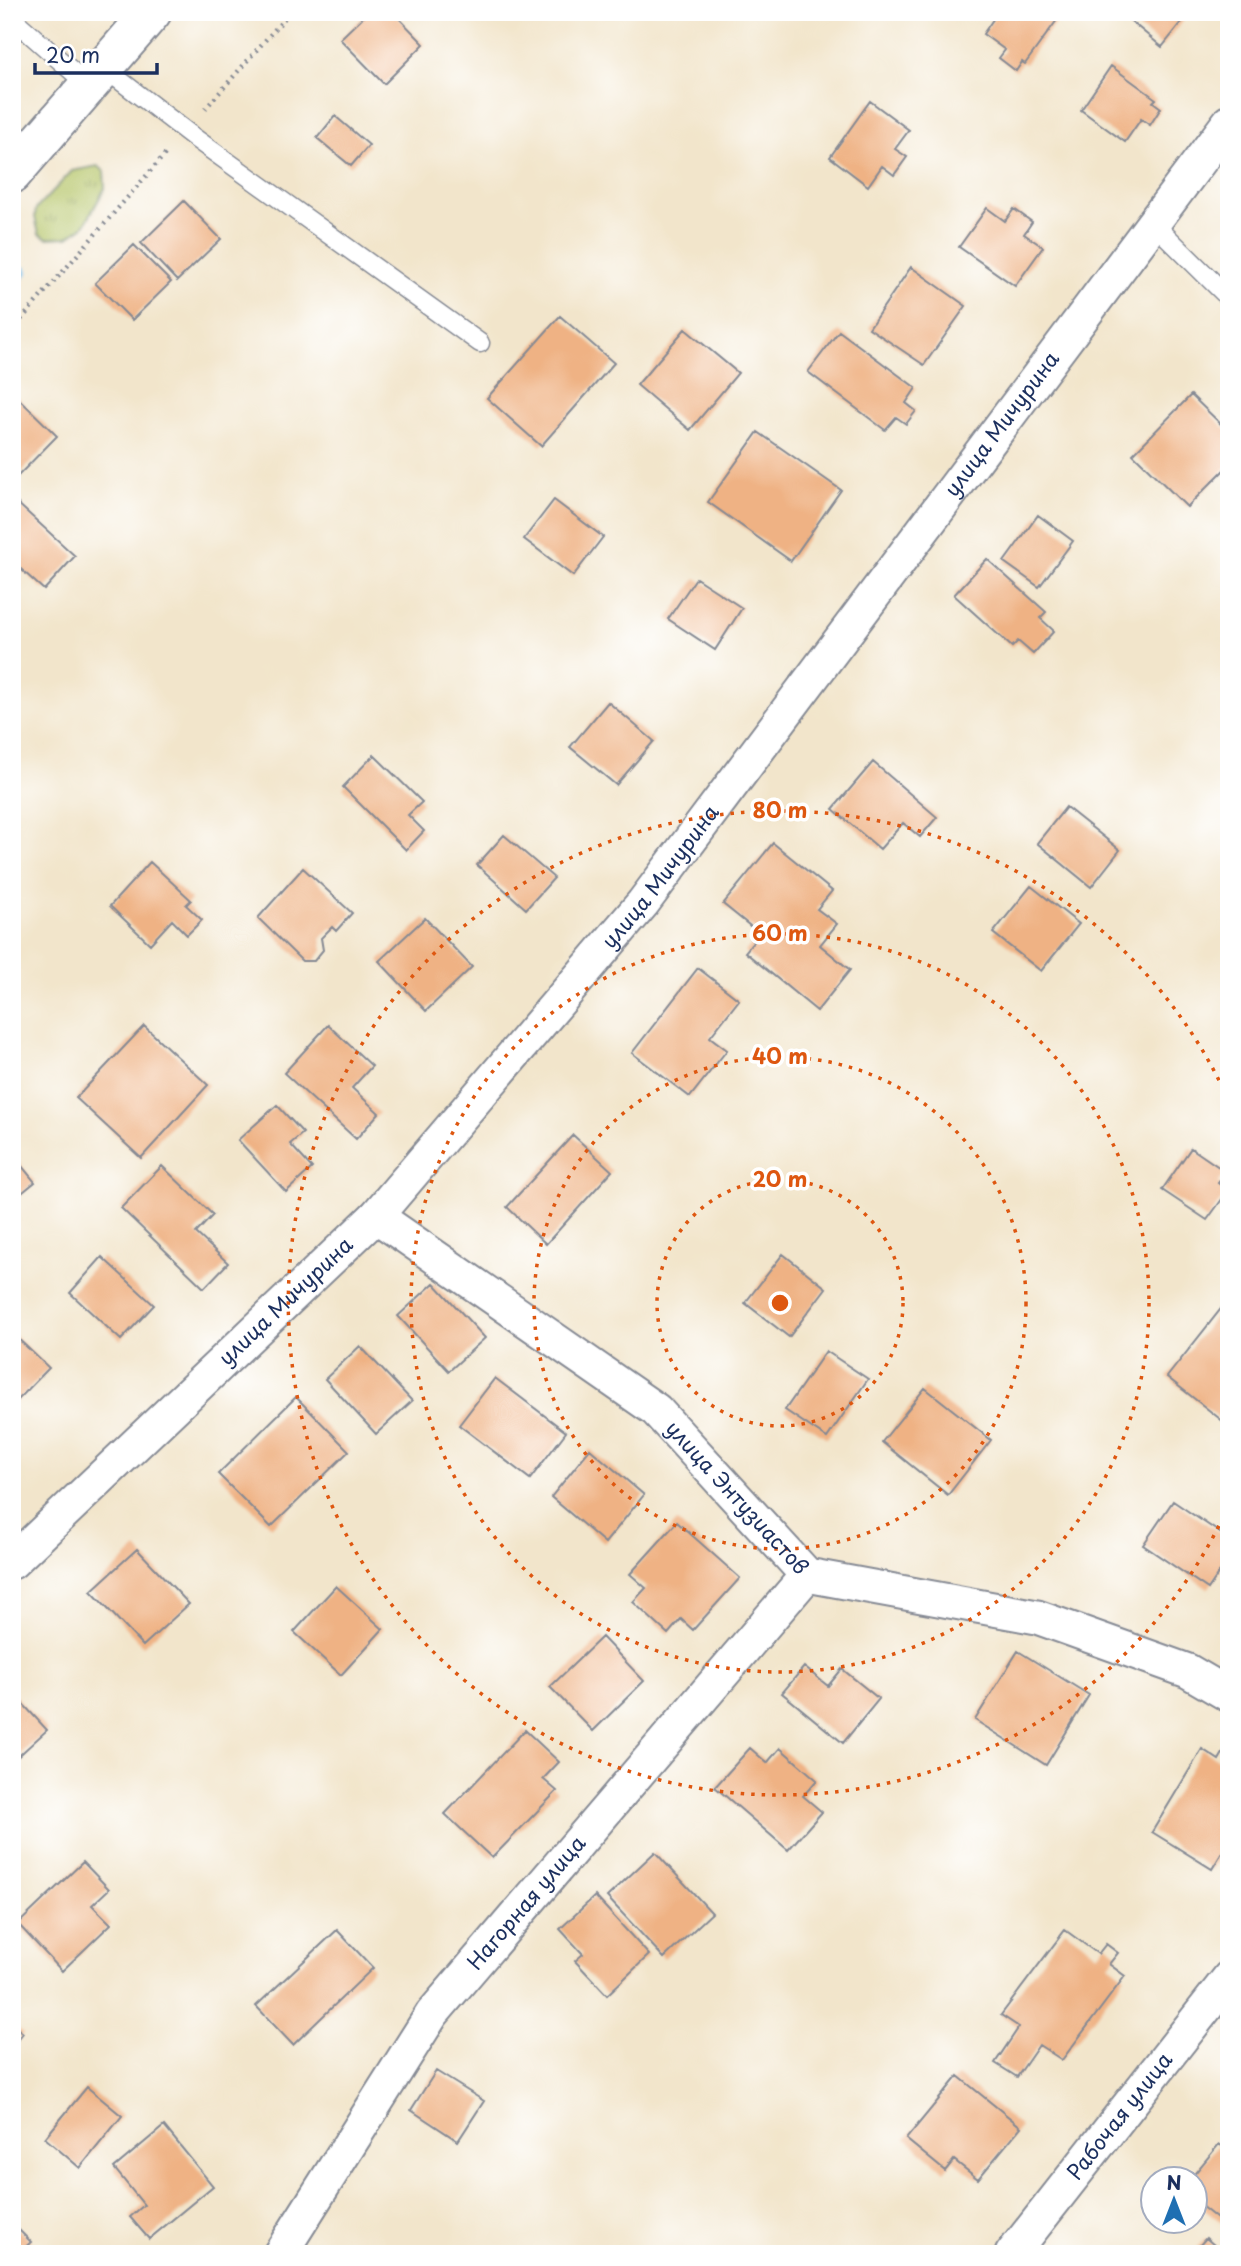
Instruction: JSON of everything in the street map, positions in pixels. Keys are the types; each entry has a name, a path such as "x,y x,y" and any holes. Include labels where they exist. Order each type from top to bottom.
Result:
{"main road":[{"path":"12,174 152,12"}],"street":[{"name":"улица Мичурина","path":"12,1562 376,1216 643,903 1229,122"},
{"name":"улица Энтузиастов","path":"376,1216 656,1410 807,1575 1037,1616 1188,1671 1229,1695"},
{"name":"Нагорная улица","path":"280,2254 432,2014 807,1575"},
{"name":"Рабочая улица","path":"1012,2254 1229,1978"}],"lane":[{"path":"12,18 96,77 185,131 480,343"},
{"path":"1153,223 1229,298"}],"path":[{"path":"12,330 290,12"}],"green space":[{"path":"98,166 104,171 105,188 84,226 68,237 47,238 39,234 36,209 72,171"}],"building":[{"path":"368,12 393,12 424,44 384,84 340,39"},
{"path":"998,12 1046,12 1057,20 1025,64 1022,62 1016,71 999,58 1005,50 983,34"},
{"path":"1120,12 1190,12 1162,47"},
{"path":"1111,66 1156,99 1153,102 1161,108 1150,125 1141,119 1125,142 1081,110"},
{"path":"870,101 909,130 895,149 907,157 894,175 882,166 868,186 830,157"},
{"path":"335,116 369,145 351,166 317,138"},
{"path":"184,201 221,239 177,281 141,243"},
{"path":"987,208 1005,221 1014,209 1032,222 1024,234 1043,247 1015,286 959,247"},
{"path":"134,245 171,282 132,320 95,283"},
{"path":"911,267 966,306 924,365 869,328"},
{"path":"560,316 614,363 541,446 487,398"},
{"path":"685,329 738,373 690,430 637,385"},
{"path":"839,331 916,388 906,403 916,411 906,424 896,417 885,430 808,372"},
{"path":"15,395 57,436 12,482 12,398"},
{"path":"1191,395 1229,432 1229,465 1187,507 1133,454"},
{"path":"758,432 841,490 791,561 708,502"},
{"path":"554,500 603,537 573,576 524,539"},
{"path":"15,501 75,556 44,590 12,561 12,503"},
{"path":"1038,515 1073,541 1039,587 1004,562"},
{"path":"987,559 1046,612 1040,618 1054,631 1033,654 1018,641 1012,647 954,595"},
{"path":"696,578 742,608 715,650 668,619"},
{"path":"608,702 654,741 616,785 570,747"},
{"path":"374,755 422,802 408,815 424,831 406,850 343,787"},
{"path":"873,762 937,817 920,837 903,823 880,849 833,809"},
{"path":"1066,807 1120,850 1091,887 1037,843"},
{"path":"504,835 554,878 526,909 477,865"},
{"path":"773,843 832,891 817,909 837,924 820,945 850,970 817,1011 745,952 760,934 723,904"},
{"path":"150,862 191,900 186,905 202,920 187,935 172,920 150,944 110,906"},
{"path":"303,868 352,913 336,931 332,927 321,938 323,950 314,961 302,961 258,918"},
{"path":"1031,886 1079,924 1041,971 993,933"},
{"path":"425,918 472,967 426,1011 379,961"},
{"path":"698,968 739,1000 710,1037 727,1050 690,1097 632,1053"},
{"path":"328,1025 372,1066 352,1088 379,1113 356,1139 284,1073"},
{"path":"144,1026 208,1085 141,1158 76,1098"},
{"path":"277,1105 303,1133 290,1144 312,1168 286,1192 238,1140"},
{"path":"573,1135 612,1171 546,1244 507,1207"},
{"path":"1191,1148 1226,1172 1218,1183 1228,1191 1207,1220 1162,1190"},
{"path":"12,1154 35,1182 12,1201"},
{"path":"162,1166 213,1215 196,1233 228,1263 204,1288 121,1208"},
{"path":"783,1254 826,1288 789,1337 745,1303"},
{"path":"102,1257 154,1305 121,1340 70,1293"},
{"path":"434,1283 485,1338 449,1371 398,1316"},
{"path":"1224,1305 1229,1309 1229,1426 1167,1377"},
{"path":"12,1333 49,1368 12,1406"},
{"path":"360,1346 412,1401 376,1434 325,1379"},
{"path":"826,1351 868,1379 827,1438 785,1410"},
{"path":"495,1378 566,1432 530,1479 459,1425"},
{"path":"925,1388 991,1440 948,1495 882,1442"},
{"path":"296,1397 349,1451 271,1527 218,1474"},
{"path":"590,1449 644,1495 605,1543 551,1497"},
{"path":"1173,1501 1229,1539 1229,1558 1208,1589 1143,1545"},
{"path":"677,1522 740,1578 693,1630 681,1619 668,1634 633,1602 646,1588 630,1574"},
{"path":"137,1549 189,1604 143,1646 91,1591"},
{"path":"336,1586 383,1629 341,1675 294,1632"},
{"path":"602,1637 644,1681 593,1731 550,1687"},
{"path":"1018,1651 1089,1695 1046,1765 975,1720"},
{"path":"804,1667 828,1686 842,1669 879,1699 843,1743 782,1693"},
{"path":"12,1692 47,1730 12,1762"},
{"path":"525,1730 559,1762 543,1779 557,1791 492,1858 445,1814"},
{"path":"1229,1743 1229,1841 1212,1869 1152,1832 1202,1749 1219,1760"},
{"path":"750,1748 767,1763 780,1748 817,1780 803,1796 822,1812 788,1850 715,1787"},
{"path":"655,1852 712,1913 664,1958 607,1897"},
{"path":"83,1862 109,1889 92,1905 111,1924 62,1971 18,1924"},
{"path":"595,1896 649,1955 607,1995 575,1961 583,1954 560,1929"},
{"path":"337,1930 373,1968 293,2045 256,2006"},
{"path":"1065,1930 1098,1954 1106,1944 1118,1953 1109,1964 1125,1976 1062,2060 1039,2045 1017,2077 995,2063 1019,2027 1001,2015"},
{"path":"12,2024 23,2033 12,2047"},
{"path":"436,2071 484,2101 458,2141 411,2110"},
{"path":"958,2076 1021,2127 978,2179 954,2160 945,2171 906,2139"},
{"path":"87,2087 122,2116 80,2168 45,2138"},
{"path":"164,2126 213,2186 149,2239 130,2217 144,2205 114,2168"},
{"path":"1219,2144 1229,2151 1229,2223 1226,2226 1210,2213 1210,2164 1203,2164"},
{"path":"12,2223 31,2242 18,2254 12,2254"},
{"path":"1206,2238 1224,2254 1192,2254"}],"waterway":[{"path":"12,282 22,272"}]}
